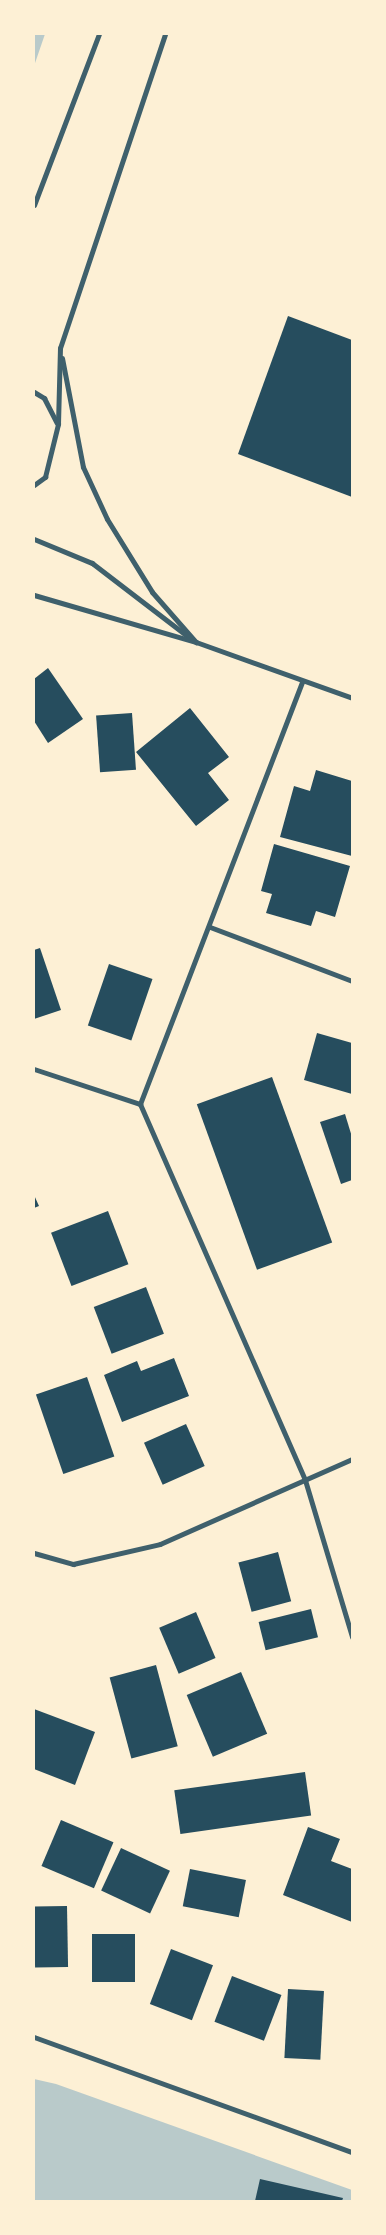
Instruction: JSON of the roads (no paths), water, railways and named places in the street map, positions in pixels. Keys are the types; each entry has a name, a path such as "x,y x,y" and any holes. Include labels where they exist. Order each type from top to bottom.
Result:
{"street":[{"path":"34,205 99,34"},
{"path":"34,485 45,477 58,424 60,348 165,34"},
{"path":"60,348 83,467 107,519 152,592 196,642"},
{"path":"34,392 44,398 58,424"},
{"path":"34,539 92,563 196,642"},
{"path":"34,595 196,642 302,682 352,698"},
{"path":"302,682 210,927 140,1104 305,1480 352,1637"},
{"path":"210,927 352,982"},
{"path":"34,1069 140,1104"},
{"path":"34,1553 73,1564 160,1544 352,1459"},
{"path":"34,2037 352,2152"}]}
